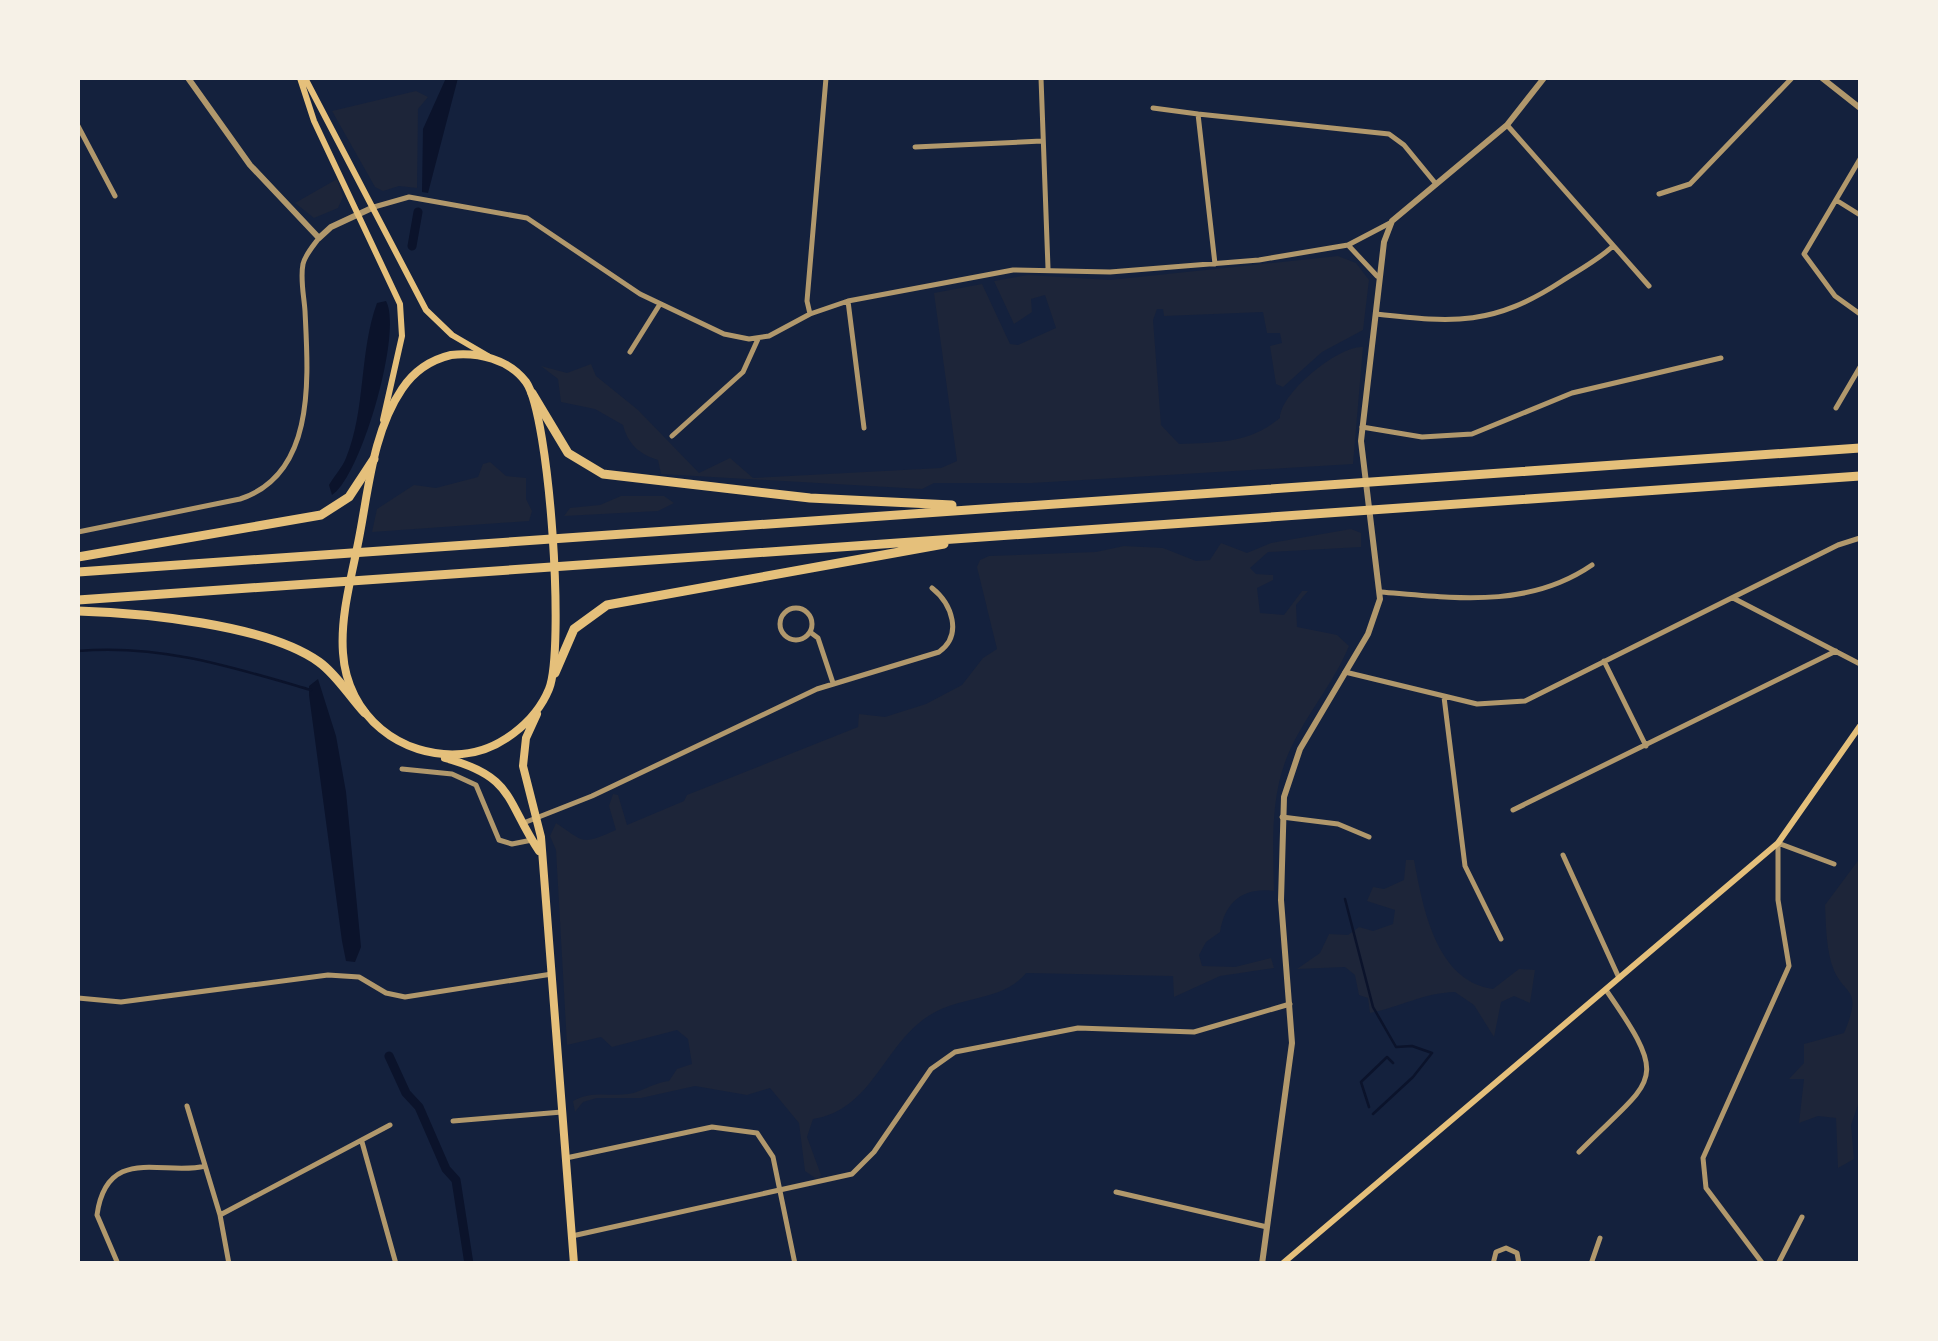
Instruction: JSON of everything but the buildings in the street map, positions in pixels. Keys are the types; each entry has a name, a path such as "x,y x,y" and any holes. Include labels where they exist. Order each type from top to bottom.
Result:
{"highway":[{"path":"532,393 568,453 590,470 610,476 810,498 994,507"},
{"path":"78,572 1860,448"},
{"path":"78,557 317,516 349,497 374,458"},
{"path":"78,600 1860,476"},
{"path":"554,674 574,629 608,605 820,563 1004,534"},
{"path":"78,611 196,622 292,648 322,664 365,714"}],"main road":[{"path":"303,78 426,310 452,335 519,374 532,393 545,468 557,634 554,674 523,757 536,819 552,974 574,1264"},
{"path":"303,78 314,121 393,284 403,322 374,458 343,639 347,676 365,714 393,739 489,775 510,795 536,839"},
{"path":"380,436 399,393 422,368 462,354 498,361"},
{"path":"425,752 461,754 489,747 515,732 543,702"},
{"path":"1282,1264 1778,843 1860,726"}],"street":[{"path":"188,78 251,166 319,238"},
{"path":"810,314 807,301 826,78"},
{"path":"1040,78 1048,268"},
{"path":"78,532 247,496 268,484 284,466 306,405 302,270 319,238 374,206 409,197 527,218 619,282 660,304 724,334 758,338 848,301 1020,268 1104,272 1215,264 1348,245 1392,221 1507,124 1544,78"},
{"path":"1660,194 1690,184 1792,78"},
{"path":"1822,78 1860,108"},
{"path":"1153,108 1384,133 1404,144 1436,184"},
{"path":"1198,114 1215,264"},
{"path":"1507,124 1649,286"},
{"path":"78,126 115,196"},
{"path":"915,146 1044,141"},
{"path":"1860,159 1804,253 1807,263 1835,296 1860,314"},
{"path":"1836,200 1860,215"},
{"path":"1262,1264 1292,1048 1282,916 1282,816 1287,784 1300,750 1375,619 1381,592 1362,468 1362,427 1378,276 1392,221"},
{"path":"1348,245 1378,276"},
{"path":"1373,314 1450,322 1492,317 1526,304 1613,246"},
{"path":"848,301 864,428"},
{"path":"630,352 660,304"},
{"path":"672,436 743,372 755,354 758,338"},
{"path":"1362,427 1422,437 1465,435 1498,426 1572,392 1721,358"},
{"path":"1836,408 1860,367"},
{"path":"1344,672 1488,705 1525,701 1838,545 1860,538"},
{"path":"1381,592 1497,600 1575,575 1592,565"},
{"path":"526,822 834,683 946,647 953,637 952,622 944,600 932,588"},
{"path":"1734,598 1860,664"},
{"path":"792,610 804,611 811,620 810,632 800,640 788,638 781,629 782,617 792,610"},
{"path":"810,632 818,638 834,683"},
{"path":"1514,810 1836,652"},
{"path":"1604,661 1646,746"},
{"path":"1444,696 1464,866 1501,939"},
{"path":"402,770 462,777 482,792 499,840 512,844 536,839"},
{"path":"1282,816 1329,822 1368,836"},
{"path":"1764,1264 1708,1192 1702,1167 1788,970 1790,947 1779,904 1778,843 1834,864"},
{"path":"1563,855 1618,978"},
{"path":"78,998 121,1002 320,975 359,977 386,994 405,998 552,974"},
{"path":"1578,1152 1642,1087 1648,1071 1646,1052 1606,990"},
{"path":"572,1236 779,1192 858,1170 931,1069 955,1052 1078,1028 1194,1032 1290,1004"},
{"path":"187,1106 220,1216 228,1264"},
{"path":"453,1121 562,1112"},
{"path":"220,1216 390,1125"},
{"path":"566,1158 706,1128 740,1128 766,1141 796,1264"},
{"path":"362,1142 396,1264"},
{"path":"118,1264 97,1215 112,1183 126,1171 146,1165 205,1166"},
{"path":"1116,1192 1266,1227"},
{"path":"1778,1264 1802,1217"},
{"path":"1591,1264 1600,1238"},
{"path":"1494,1264 1496,1252 1506,1248 1516,1253 1519,1264"}],"shaded area":[{"path":"446,78 458,78 428,193 422,192 423,129"},
{"path":"416,91 428,97 418,109 417,188 399,186 383,191 375,187 332,111"},
{"path":"337,179 343,197 338,208 314,218 295,203"},
{"path":"1338,256 1356,263 1369,280 1363,330 1322,352 1283,387 1276,384 1270,346 1282,343 1280,333 1267,333 1263,312 1164,316 1163,309 1157,309 1153,320 1161,425 1179,444 1232,440 1256,433 1280,418 1290,396 1312,372 1340,354 1363,347 1353,464 1032,483 934,483 922,489 661,474 658,460 635,447 623,425 595,409 561,402 558,379 541,366 567,373 591,364 596,376 638,410 699,473 730,458 753,478 941,468 957,461 934,293 982,284 1010,344 1018,345 1056,328 1045,295 1031,299 1032,312 1014,324 994,281 1028,275 1110,280"},
{"path":"386,301 389,341 376,402 355,461 332,495 329,485 346,458 357,420 371,322 377,303"},
{"path":"490,462 506,476 526,478 526,499 532,511 529,521 372,532 377,509 414,485 436,488 478,477 483,464"},
{"path":"621,496 664,496 674,503 658,511 564,516 570,508 600,505"},
{"path":"1351,529 1361,533 1361,547 1268,552 1250,568 1256,574 1273,575 1273,580 1257,588 1260,613 1284,615 1302,591 1308,591 1296,605 1297,627 1337,635 1349,646 1294,743 1282,773 1274,823 1274,891 1253,892 1237,899 1226,912 1220,932 1206,942 1199,955 1202,966 1235,967 1271,958 1274,968 1220,976 1174,997 1173,976 1026,973 1005,989 942,1009 914,1027 850,1103 813,1119 807,1137 821,1175 818,1180 805,1171 799,1123 770,1088 747,1095 695,1086 641,1098 597,1098 583,1102 575,1112 573,1101 581,1097 631,1093 669,1081 677,1069 692,1064 688,1039 677,1030 612,1047 601,1037 567,1045 556,850 550,836 556,823 583,840 596,838 616,830 609,806 613,794 618,795 627,825 684,801 687,795 858,727 859,714 885,717 926,704 962,685 983,658 997,649 977,567 980,560 989,556 1096,552 1124,546 1163,548 1196,561 1210,560 1221,543 1247,553 1271,543"},
{"path":"318,679 336,736 346,792 361,947 355,962 346,961 342,941 309,695 309,686"},
{"path":"1860,858 1860,1099 1851,1125 1854,1159 1838,1168 1836,1118 1818,1116 1799,1123 1804,1079 1789,1079 1804,1063 1804,1044 1844,1033 1850,1017 1852,998 1829,955 1825,905"},
{"path":"1406,860 1414,860 1428,920 1445,957 1458,972 1493,989 1519,969 1535,970 1530,1003 1514,996 1501,1002 1494,1037 1474,1005 1455,992 1370,1013 1368,998 1359,995 1355,975 1345,967 1297,969 1320,953 1329,934 1348,935 1359,927 1373,931 1393,924 1395,910 1367,901 1373,887 1384,889 1404,880"}],"waterway":[{"path":"412,246 418,212"},
{"path":"78,651 167,654 311,690"},
{"path":"1345,899 1373,1007 1396,1047 1412,1046 1432,1053 1413,1077 1373,1114"},
{"path":"389,1056 406,1093 419,1107 446,1169 456,1180 469,1264"},
{"path":"1369,1107 1361,1082 1387,1057 1393,1063"}]}
